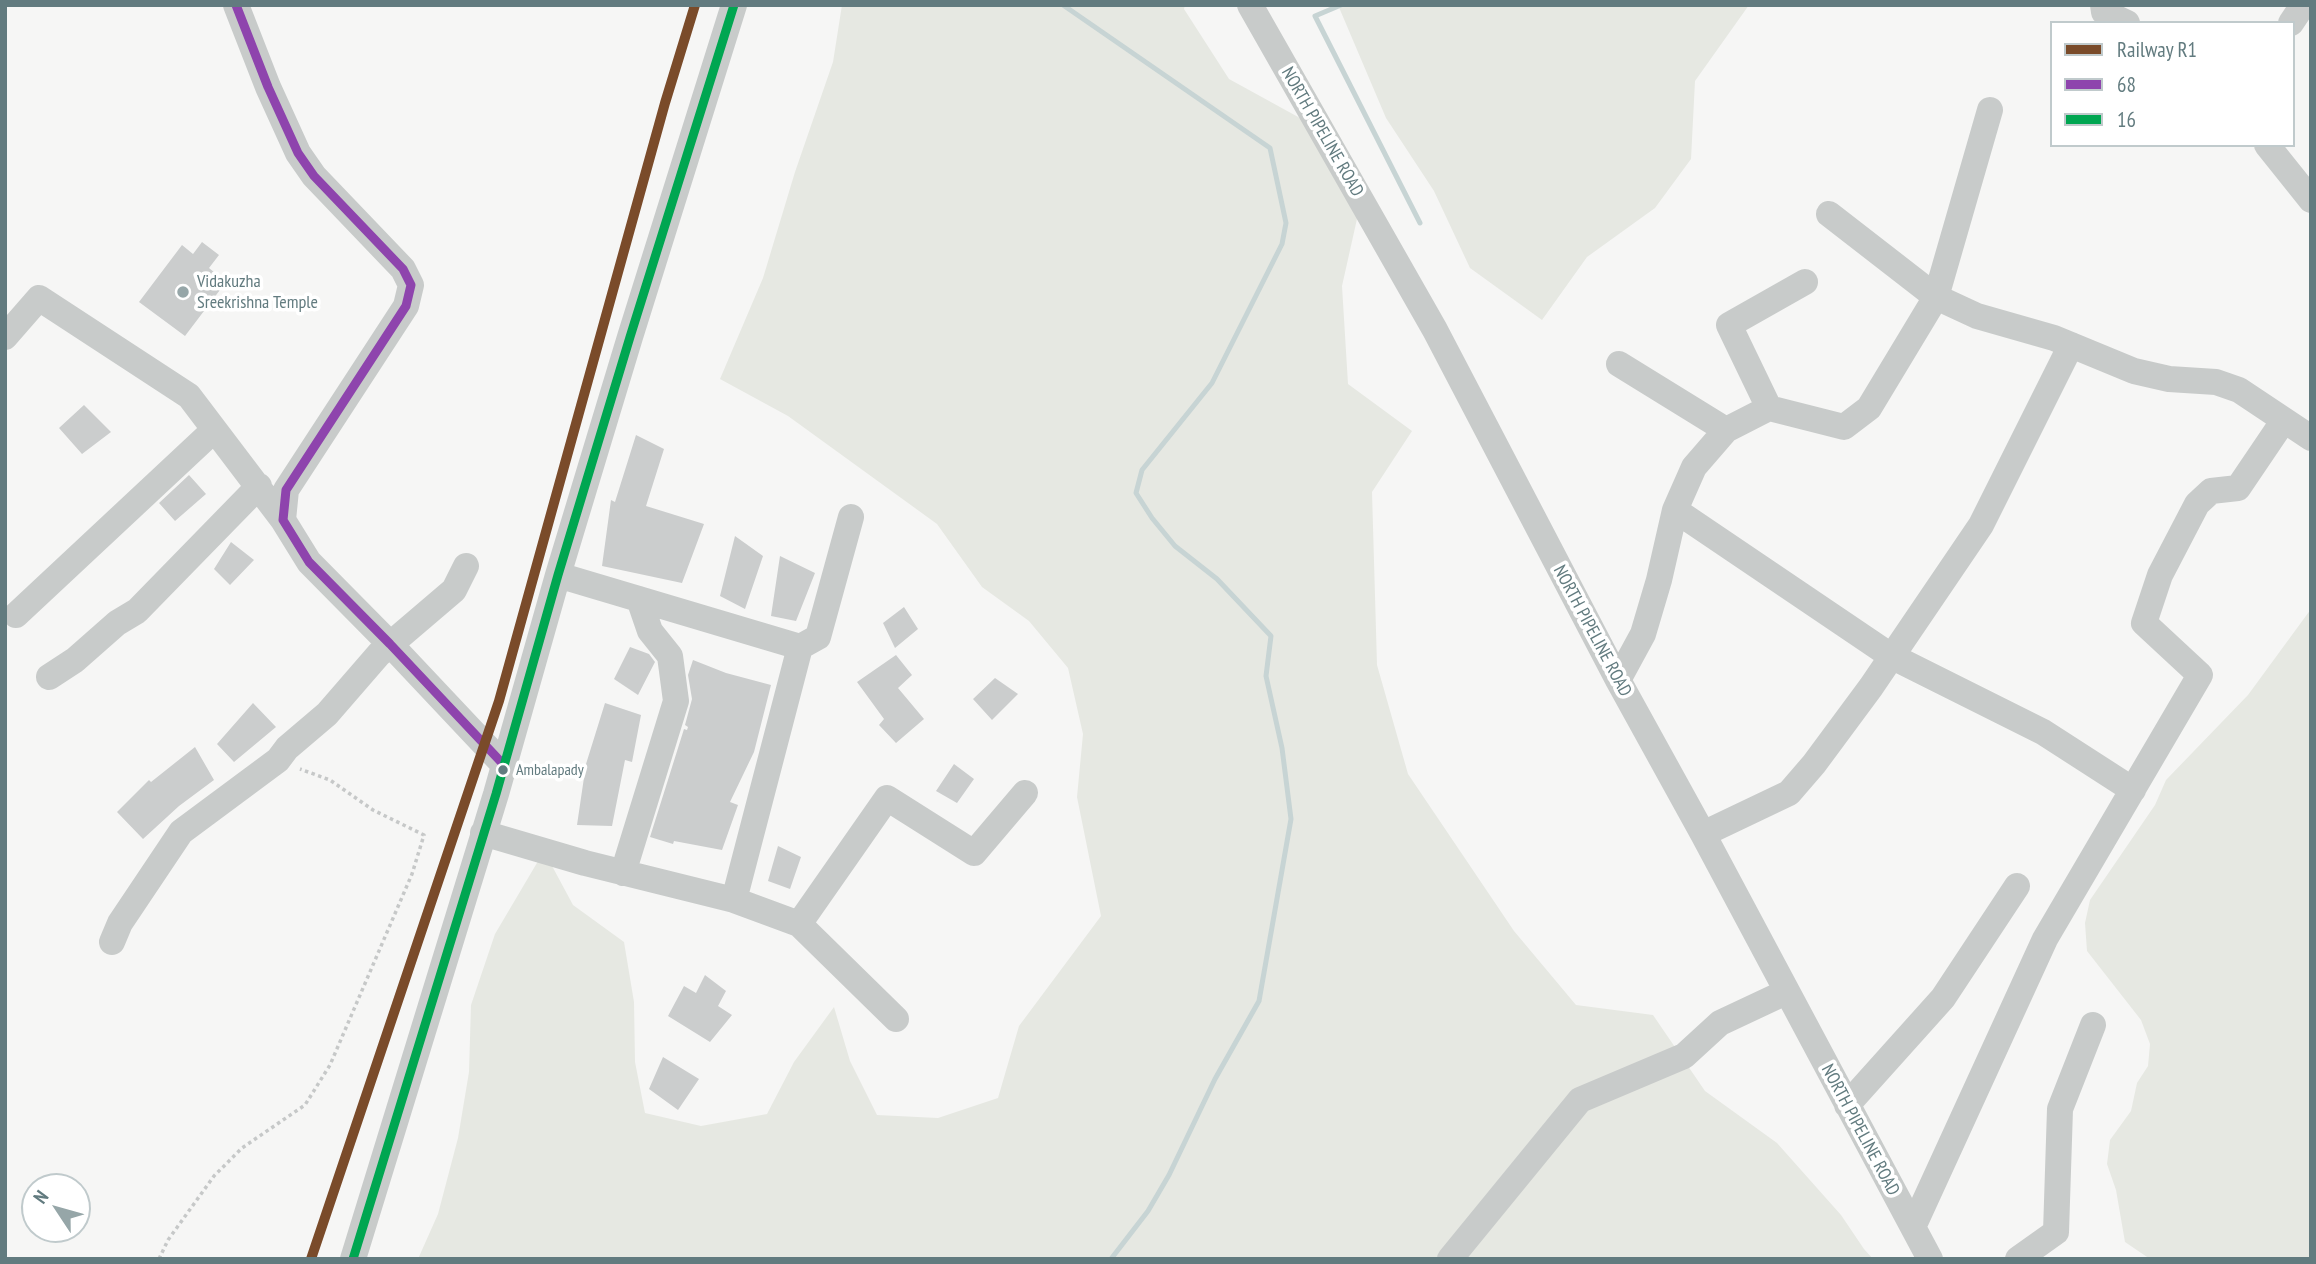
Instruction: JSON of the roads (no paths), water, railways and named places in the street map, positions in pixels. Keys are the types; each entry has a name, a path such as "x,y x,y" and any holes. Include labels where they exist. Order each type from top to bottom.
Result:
{"street":[{"path":"236,5 268,87 298,153 314,176 403,270 411,285 406,306 286,490 283,520"},
{"path":"353,1259 483,833 558,575 734,5"},
{"name":"NORTH PIPELINE ROAD","path":"1250,5 1435,330 1618,680 1930,1259"},
{"path":"2103,5 2104,12 2123,21"},
{"path":"2292,21 2303,5"},
{"path":"1618,680 1643,634 1660,580 1675,510 1694,467 1726,430 1769,408 1844,427 1869,408 1936,297 1990,110"},
{"path":"2269,147 2311,200"},
{"path":"1829,214 1936,297 1977,316 2054,338 2134,371 2169,379 2216,382 2239,390 2311,438"},
{"path":"1769,408 1729,325 1805,282"},
{"path":"5,337 39,298 189,396 259,486 309,562 503,764"},
{"path":"1703,835 1789,793 1814,764 1981,525 2071,345"},
{"path":"1619,364 1726,430"},
{"path":"1913,1227 2045,939 2200,675 2144,624 2160,575 2197,504 2211,491 2238,488 2284,420"},
{"path":"16,615 214,430"},
{"path":"49,677 75,660 117,623 137,611 259,486"},
{"path":"1675,510 1891,656 2043,732 2133,790"},
{"path":"558,575 800,647 818,637 851,517"},
{"path":"111,942 120,923 181,832 278,760 287,748 327,714 379,654 454,590 466,566"},
{"path":"623,873 676,701 670,656 650,631 639,599"},
{"path":"734,900 800,647"},
{"path":"799,924 887,798 974,853 1025,793"},
{"path":"483,833 623,873 734,900 799,924 896,1019"},
{"path":"1847,1105 1943,998 2017,886"},
{"path":"1450,1259 1580,1100 1684,1056 1720,1023 1786,992"},
{"path":"2018,1259 2056,1233 2060,1109 2093,1025"}],"waterway":[{"path":"1063,5 1270,148 1286,223 1282,244 1212,383 1142,470 1136,493 1175,546 1217,579 1271,636 1266,676 1282,748 1291,819 1259,1001 1215,1079 1169,1175 1148,1211 1111,1259"},
{"path":"1341,5 1315,16 1420,223"}],"rail line":[{"name":"R1","path":"311,1259 499,701 665,103 695,5"}],"place":[{"name":"Vidakuzha Sreekrishna Temple","path":"183,292"},
{"name":"Ambalapady","path":"503,770"}]}
